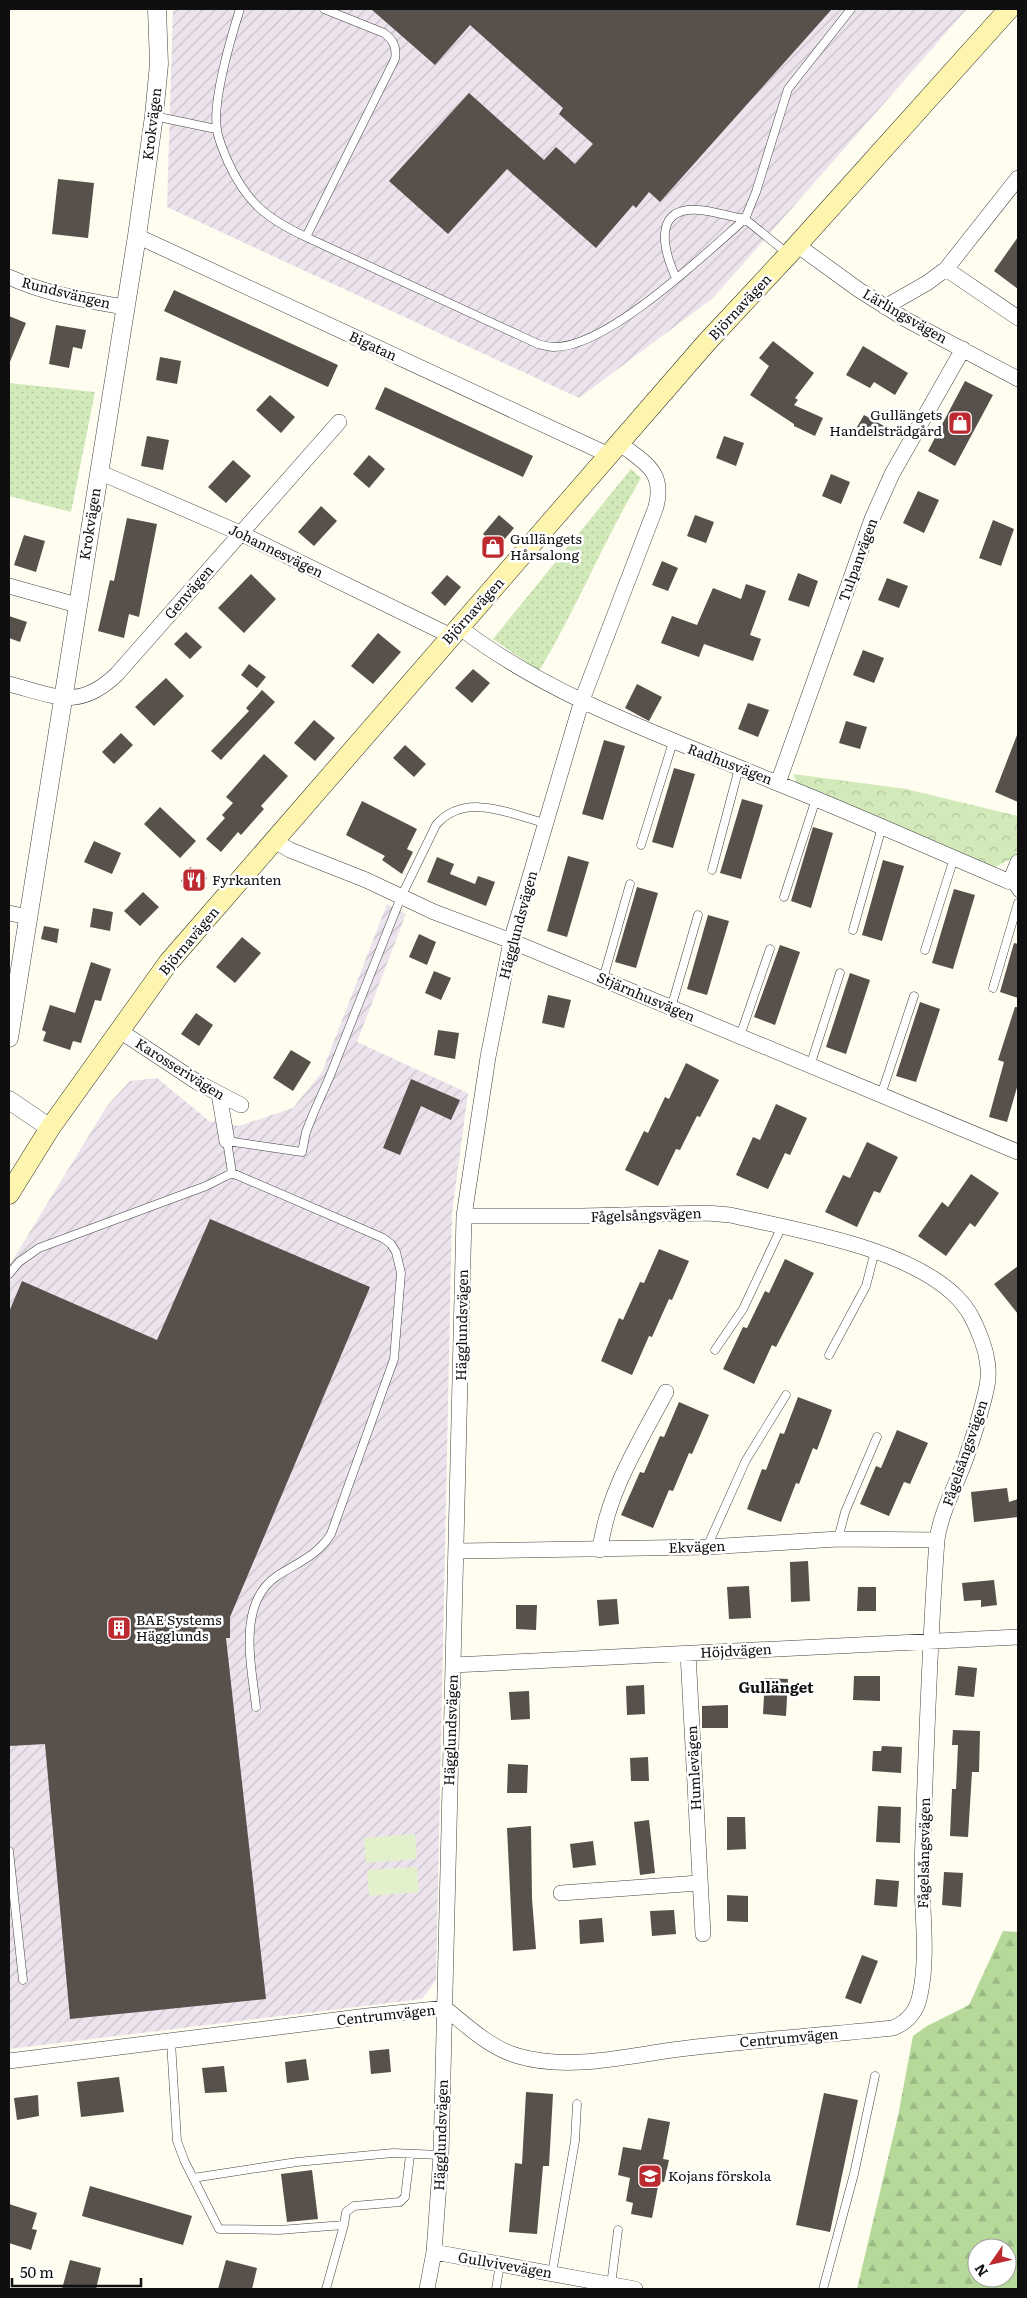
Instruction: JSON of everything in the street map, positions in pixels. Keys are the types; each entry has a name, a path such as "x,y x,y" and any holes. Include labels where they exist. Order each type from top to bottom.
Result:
{"main road":[{"name":"Björnavägen","path":"9,1194 50,1128 168,963 275,842 455,631 706,343 793,250 1009,9"}],"street":[{"name":"Krokvägen","path":"9,1038 77,606 115,382 124,307 137,236 154,116 159,64 157,9"},
{"path":"885,307 927,283 946,269 1018,178"},
{"name":"Bigatan","path":"137,236 614,450"},
{"name":"Lärlingsvägen","path":"793,250 885,307 1018,378"},
{"path":"946,269 1018,318"},
{"name":"Rundsvängen","path":"9,276 36,288 124,307"},
{"name":"Tulpanvägen","path":"778,783 872,519 892,474 963,349"},
{"name":"Genvägen","path":"9,684 63,698 90,694 102,689 339,422"},
{"name":"Hägglundsvägen","path":"427,2289 434,2252 441,2155 453,1665 458,1551 464,1216 488,1057 511,941 582,700 656,507 660,492 656,474 648,465 614,450"},
{"name":"Johannesvägen","path":"99,472 240,533 455,631"},
{"path":"9,586 77,606"},
{"name":"Radhusvägen","path":"455,631 476,640 535,676 582,700 673,742 778,783 882,827 954,858 1014,887"},
{"name":"Stjärnhusvägen","path":"275,842 434,912 511,941 1018,1152"},
{"path":"1014,887 1018,862"},
{"path":"9,913 28,917"},
{"name":"Karosserivägen","path":"120,1031 198,1082 241,1106"},
{"path":"219,1094 227,1141"},
{"path":"9,1100 16,1107 50,1128"},
{"name":"Fågelsångsvägen","path":"464,1216 707,1213 730,1215 782,1226 875,1251 922,1273 950,1292 963,1304 977,1327 985,1353 988,1374 985,1392 966,1458 939,1525 937,1540 929,1640 922,1881 924,1963 918,2004"},
{"path":"600,1550 602,1530 608,1509 622,1476 666,1392"},
{"name":"Ekvägen","path":"458,1551 707,1547 838,1539 937,1540"},
{"name":"Höjdvägen","path":"453,1665 1018,1637"},
{"name":"Humlevägen","path":"688,1653 703,1934"},
{"path":"561,1893 699,1883"},
{"name":"Centrumvägen","path":"9,2061 172,2042 366,2016 445,2008 470,2029 502,2050 528,2058 557,2062 598,2060 688,2048 893,2028 909,2019 918,2004"},
{"name":"Gullvivevägen","path":"434,2252 635,2289"}],"lane":[{"path":"240,9 217,102 216,129 226,158 246,196 265,214 306,237 538,344 553,347 570,344 606,329 629,314 676,278 745,220 759,183 788,89 851,9"},
{"path":"306,237 391,68 396,53 396,46 392,39 384,33 324,9"},
{"path":"154,116 216,129"},
{"path":"676,278 664,245 666,225 671,218 680,212 706,210 745,220 793,250"},
{"path":"641,845 673,742"},
{"path":"712,870 739,768"},
{"path":"784,897 816,799"},
{"path":"232,1173 227,1141 302,1152 306,1132 334,1067 401,897 436,824 444,815 483,805 547,824"},
{"path":"854,930 882,827"},
{"path":"925,950 954,858"},
{"path":"603,980 630,884"},
{"path":"993,988 1018,903"},
{"path":"671,1008 698,915"},
{"path":"740,1036 770,948"},
{"path":"810,1066 840,973"},
{"path":"881,1095 914,996"},
{"path":"9,1274 19,1262 39,1248 206,1186 232,1173 383,1238 391,1244 396,1252 401,1273 394,1358 330,1534 324,1546 313,1556 268,1584 256,1606 250,1636 256,1707"},
{"path":"715,1350 742,1309 782,1226"},
{"path":"829,1355 866,1286 875,1251"},
{"path":"707,1547 746,1460 786,1395"},
{"path":"838,1539 845,1512 877,1437"},
{"path":"9,1851 23,1980"},
{"path":"172,2042 177,2141 219,2229 279,2230 344,2225"},
{"path":"822,2289 854,2174 875,2076"},
{"path":"552,2273 575,2141 578,2104"},
{"path":"193,2178 297,2162 393,2153 441,2155"},
{"path":"326,2289 346,2212 354,2206 400,2202 405,2197 410,2155"},
{"path":"611,2285 618,2230"},
{"path":"496,2289 500,2264"}],"shaded area":[{"path":"173,9 967,9 713,298 579,398 167,207"},
{"path":"387,904 406,914 357,1042 468,1093 452,1213 436,1980 422,1999 9,2049 9,1266 107,1106 130,1081 157,1078 209,1121 239,1126 293,1108 322,1072"}],"green space":[{"path":"9,383 95,392 71,512 9,496"},
{"path":"631,469 641,478 539,671 493,639"},
{"path":"793,774 906,789 1018,816 1018,849 1015,857 993,868 798,785"},
{"path":"415,1834 417,1859 366,1863 364,1838"},
{"path":"417,1867 419,1892 369,1896 367,1870"},
{"path":"1003,1931 1018,1932 1018,2289 857,2289 898,2116 913,2036 927,2026 969,2005"}],"building":[{"path":"371,9 832,9 660,202 649,192 636,208 633,205 596,248 507,169 448,234 389,181 469,93 544,160 556,147 575,164 593,144 559,114 563,108 470,25 435,65"},
{"path":"58,179 94,183 88,238 52,234"},
{"path":"1018,237 1018,289 994,271"},
{"path":"174,290 338,365 328,387 164,311"},
{"path":"9,316 26,323 9,364"},
{"path":"56,325 86,330 82,349 73,347 69,368 49,364"},
{"path":"773,341 814,373 795,398 798,400 794,405 823,418 815,436 794,426 794,424 750,395 769,366 759,358"},
{"path":"863,346 908,373 895,395 874,382 870,388 846,375"},
{"path":"160,357 181,361 177,384 156,380"},
{"name":"Gullängets Handelsträdgård","path":"965,381 993,395 955,466 928,451"},
{"path":"385,387 533,456 523,477 375,409"},
{"path":"270,395 295,417 281,433 256,410"},
{"path":"864,415 884,426 878,438 857,427"},
{"path":"147,436 169,440 163,470 141,466"},
{"path":"724,436 744,443 736,466 716,458"},
{"path":"369,455 385,469 369,488 353,474"},
{"path":"233,460 251,476 226,503 208,487"},
{"path":"831,474 850,482 841,504 822,496"},
{"path":"918,491 939,500 924,533 903,523"},
{"path":"321,506 337,521 314,546 298,532"},
{"path":"499,515 514,528 498,547 483,534"},
{"path":"695,515 714,522 706,543 687,536"},
{"path":"127,518 157,524 139,617 129,614 124,638 98,631 110,580 114,581"},
{"path":"993,520 1014,529 1001,566 979,558"},
{"path":"24,535 45,541 36,572 14,565"},
{"path":"662,561 678,568 668,591 652,585"},
{"path":"798,573 818,581 809,607 788,600"},
{"path":"251,574 276,599 244,633 218,608"},
{"path":"447,575 461,587 445,606 431,593"},
{"path":"887,578 908,586 899,608 878,600"},
{"path":"746,584 766,591 750,635 761,639 753,661 704,644 699,657 661,643 672,616 697,625 713,588 741,599"},
{"path":"9,616 27,622 20,642 9,638"},
{"path":"186,632 202,647 190,659 174,644"},
{"path":"378,633 401,652 373,684 351,666"},
{"path":"863,650 884,658 874,683 853,675"},
{"path":"249,664 266,677 257,688 241,675"},
{"path":"473,669 490,683 472,703 455,688"},
{"path":"166,678 184,696 154,726 135,707"},
{"path":"637,684 662,697 649,721 625,708"},
{"path":"262,690 275,702 221,760 211,751 249,711 246,708"},
{"path":"748,703 769,710 758,737 738,729"},
{"path":"314,720 335,738 315,761 294,743"},
{"path":"846,721 867,727 860,749 839,743"},
{"path":"121,733 133,745 114,764 102,752"},
{"path":"1018,735 1018,802 995,792"},
{"path":"604,740 625,746 603,820 582,814"},
{"path":"405,745 426,764 414,777 393,758"},
{"path":"264,754 288,776 261,806 264,809 241,835 238,832 221,852 206,839 225,818 222,815 233,803 226,797"},
{"path":"674,768 695,774 673,848 652,842"},
{"path":"742,799 763,805 741,879 720,873"},
{"path":"362,801 417,829 407,849 413,852 402,874 382,860 385,856 346,835"},
{"path":"160,807 196,841 180,858 144,824"},
{"path":"813,827 833,833 811,908 791,901"},
{"path":"94,841 121,853 112,874 84,862"},
{"path":"568,856 589,862 567,937 547,931"},
{"path":"437,857 454,864 450,874 475,884 478,876 495,882 486,906 427,882"},
{"path":"883,860 904,866 882,941 862,935"},
{"name":"Fyrkanten","path":"190,867 207,878 197,892 181,881"},
{"path":"637,887 658,893 636,968 615,962"},
{"path":"954,889 975,895 953,969 932,963"},
{"path":"143,892 159,907 140,926 124,911"},
{"path":"93,908 113,912 110,931 90,927"},
{"path":"708,915 729,921 707,995 687,989"},
{"path":"44,926 59,929 57,943 41,939"},
{"path":"419,934 436,942 427,965 409,957"},
{"path":"242,937 261,953 235,983 216,967"},
{"path":"1014,943 1018,944 1018,998 1000,992"},
{"path":"780,945 800,952 775,1025 754,1017"},
{"path":"91,962 111,969 101,1001 95,1000 81,1043 73,1041 70,1050 43,1041 46,1032 42,1030 50,1005 75,1013"},
{"path":"434,971 451,978 441,1000 425,993"},
{"path":"850,973 870,980 846,1054 826,1047"},
{"path":"548,995 571,1000 564,1028 542,1023"},
{"path":"920,1002 940,1009 916,1082 896,1076"},
{"path":"1015,1007 1018,1007 1018,1084 1007,1122 989,1117 1004,1062 998,1060"},
{"path":"196,1013 213,1025 199,1046 181,1034"},
{"path":"438,1030 459,1033 455,1059 434,1055"},
{"path":"291,1050 311,1062 293,1091 273,1078"},
{"path":"686,1063 719,1080 700,1117 697,1116 680,1150 676,1149 658,1186 625,1170 644,1131 648,1133 665,1097 669,1099"},
{"path":"411,1079 460,1100 451,1120 421,1106 400,1155 383,1148"},
{"path":"776,1104 807,1118 790,1155 785,1153 768,1189 736,1175 753,1137 760,1140"},
{"path":"867,1142 898,1157 880,1193 874,1191 857,1227 825,1212 843,1175 850,1178"},
{"path":"971,1174 999,1193 975,1227 970,1223 946,1256 918,1236 942,1202 948,1207"},
{"name":"BAE Systems Hägglunds","path":"210,1219 370,1287 230,1617 230,1638 226,1638 266,1999 70,2019 45,1744 9,1746 9,1312 22,1281 157,1340"},
{"path":"659,1249 689,1261 672,1300 669,1299 652,1337 649,1336 632,1375 601,1361 619,1318 623,1320 640,1282 644,1283"},
{"path":"785,1259 814,1273 776,1347 772,1345 754,1384 723,1369 743,1327 747,1328 765,1291 769,1293"},
{"path":"1018,1266 1018,1314 994,1284"},
{"path":"798,1397 832,1410 817,1450 813,1448 799,1484 796,1483 781,1522 747,1509 762,1469 766,1470 780,1433 784,1434"},
{"path":"679,1402 709,1415 692,1454 689,1453 673,1491 669,1490 653,1528 621,1515 640,1472 644,1473 660,1436 664,1437"},
{"path":"897,1430 928,1443 910,1484 904,1482 889,1516 860,1504 876,1466 881,1468"},
{"path":"1007,1488 1009,1502 1018,1499 1018,1517 974,1522 971,1492"},
{"path":"808,1561 810,1601 791,1602 790,1562"},
{"path":"994,1580 997,1605 981,1607 981,1600 964,1601 962,1583"},
{"path":"749,1586 751,1618 729,1619 727,1587"},
{"path":"858,1587 876,1587 876,1611 857,1611"},
{"path":"617,1599 619,1624 599,1626 597,1600"},
{"path":"516,1605 537,1605 536,1630 516,1629"},
{"path":"958,1666 977,1668 974,1697 955,1695"},
{"path":"854,1676 880,1676 880,1701 853,1700"},
{"path":"765,1678 788,1679 786,1716 763,1714"},
{"path":"644,1685 645,1714 627,1715 626,1686"},
{"path":"529,1691 530,1719 511,1720 509,1692"},
{"path":"728,1705 728,1728 702,1728 702,1706"},
{"path":"953,1730 980,1731 979,1772 972,1772 968,1837 950,1836 952,1789 956,1789 958,1745 952,1745"},
{"path":"882,1746 902,1747 901,1773 872,1771 873,1751 881,1751"},
{"path":"648,1757 649,1781 631,1781 630,1758"},
{"path":"508,1764 528,1765 527,1793 507,1793"},
{"path":"878,1806 901,1807 900,1843 876,1842"},
{"path":"727,1817 745,1817 746,1849 727,1850"},
{"path":"649,1820 655,1873 640,1875 634,1822"},
{"path":"531,1826 532,1899 536,1949 513,1951 507,1828"},
{"path":"593,1841 596,1865 573,1868 570,1844"},
{"path":"944,1872 963,1873 961,1907 942,1905"},
{"path":"876,1879 899,1881 897,1907 874,1905"},
{"path":"727,1895 748,1896 748,1922 727,1921"},
{"path":"674,1910 676,1934 652,1936 650,1911"},
{"path":"602,1918 604,1942 580,1944 579,1920"},
{"path":"862,1955 878,1961 861,2004 845,1998"},
{"path":"389,2049 391,2072 371,2074 369,2051"},
{"path":"306,2059 309,2080 287,2083 285,2062"},
{"path":"224,2066 227,2092 205,2093 202,2068"},
{"path":"119,2077 124,2112 81,2117 77,2082"},
{"path":"526,2092 553,2094 549,2166 543,2166 537,2234 509,2232 515,2163 522,2164"},
{"path":"824,2093 858,2100 830,2232 796,2225"},
{"path":"38,2095 39,2116 17,2120 14,2098"},
{"path":"648,2118 670,2122 663,2159 669,2160 664,2182 659,2181 652,2218 631,2214 633,2203 626,2201 630,2178 618,2175 623,2147 641,2150"},
{"path":"312,2170 318,2219 287,2222 281,2174"},
{"path":"90,2186 192,2216 183,2245 82,2216"},
{"path":"9,2204 37,2213 32,2229 37,2230 31,2250 9,2243"},
{"path":"70,2260 101,2268 96,2289 62,2289"},
{"path":"226,2260 257,2268 252,2289 218,2289"}],"place":[{"name":"Gullängets Handelsträdgård","path":"960,423"},
{"name":"Gullängets Hårsalong","path":"493,547"},
{"name":"Fyrkanten","path":"194,880"},
{"name":"BAE Systems Hägglunds","path":"119,1628"},
{"name":"Kojans förskola","path":"650,2176"}],"district":[{"name":"Gullänget","path":"776,1688"}]}
